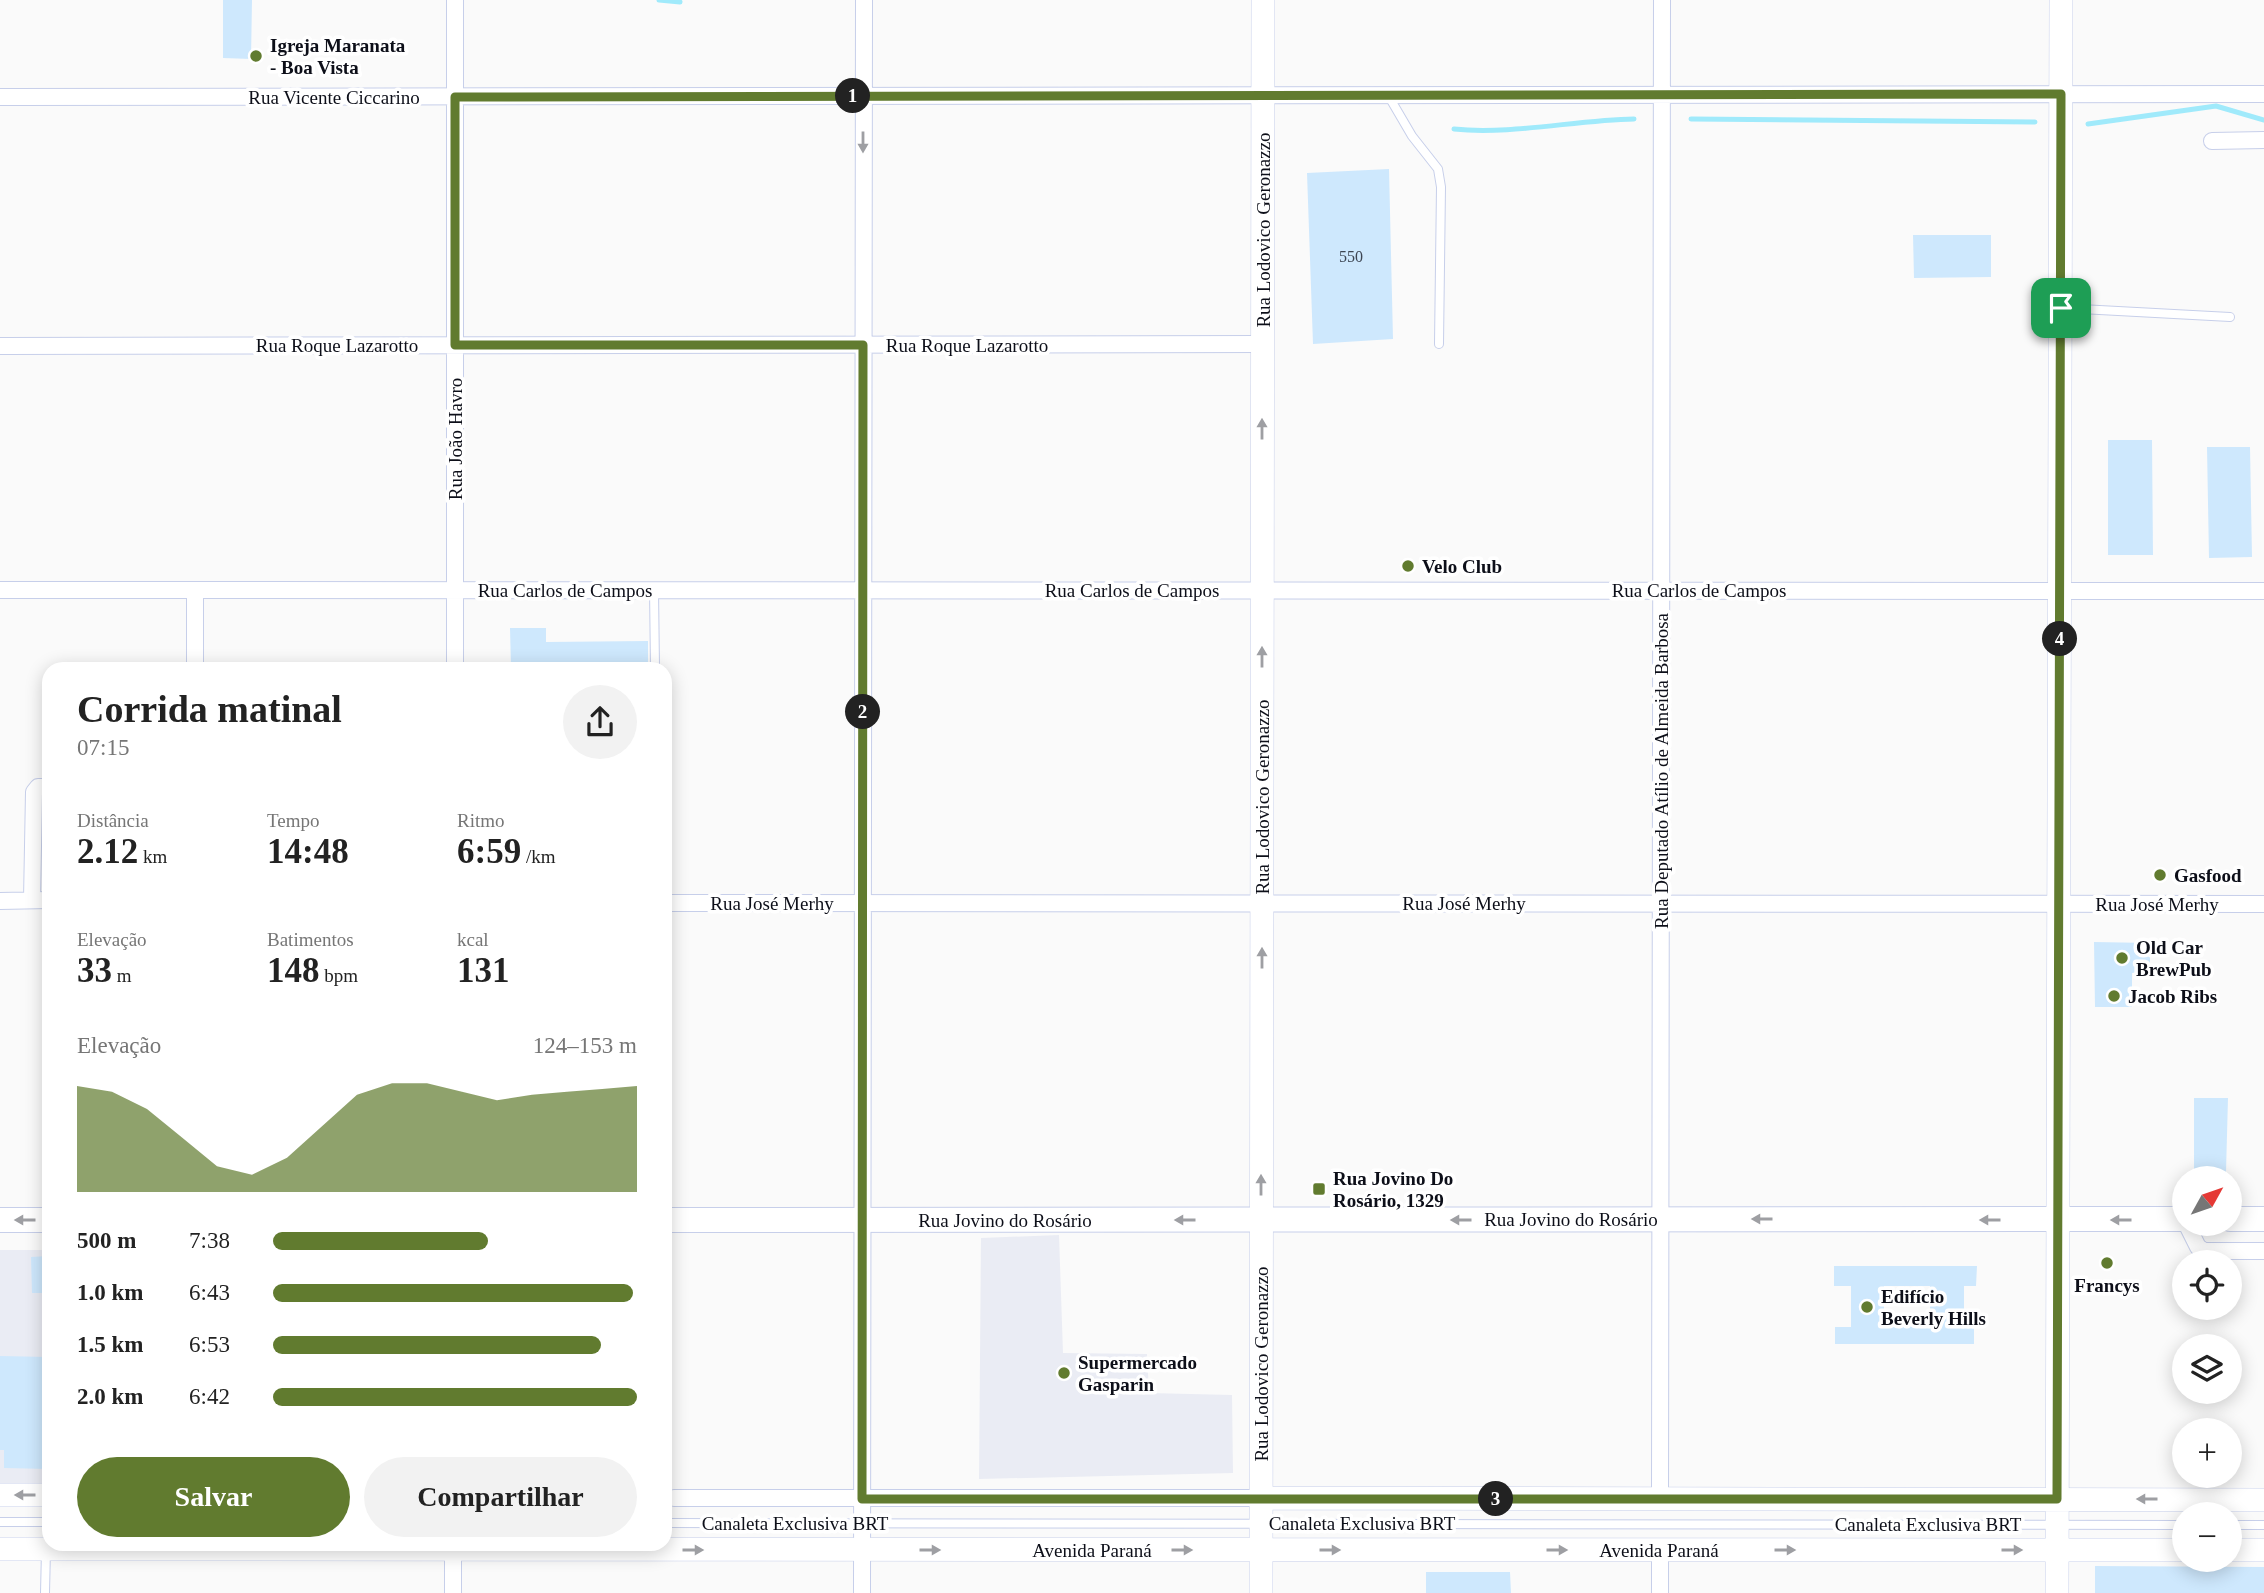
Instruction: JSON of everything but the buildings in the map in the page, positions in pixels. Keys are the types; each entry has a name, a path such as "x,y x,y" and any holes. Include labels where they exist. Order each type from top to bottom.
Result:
{"main road":[{"path":"2242,1219 2264,1219"},
{"path":"0,1220 42,1220"},
{"name":"Rua Jovino do Rosário","path":"672,1220 2172,1221"}],"street":[{"name":"Rua João Havro","path":"455,662 456,0"},
{"path":"862,1593 864,0"},
{"name":"Rua Lodovico Geronazzo","path":"1261,1593 1263,0"},
{"name":"Rua Deputado Atílio de Almeida Barbosa","path":"1660,1500 1662,0"},
{"path":"2057,1593 2061,0"},
{"name":"Rua Vicente Ciccarino","path":"0,97 2264,94"},
{"path":"2212,141 2264,140"},
{"name":"Rua Roque Lazarotto","path":"0,346 1262,344"},
{"name":"Rua Carlos de Campos","path":"0,590 2264,591"},
{"path":"195,590 195,662"},
{"path":"32,900 34,792 38,787 42,787"},
{"path":"0,901 42,900"},
{"name":"Rua José Merhy","path":"672,902 2264,904"},
{"path":"2192,1236 2198,1247 2204,1251 2264,1251"},
{"path":"0,1495 42,1495"},
{"path":"674,1498 2264,1500"},
{"name":"Avenida Paraná","path":"0,1549 42,1549"},
{"name":"Avenida Paraná","path":"672,1549 2172,1550"},
{"path":"1660,1550 1660,1593"},
{"path":"2242,1550 2264,1550"},
{"path":"453,1551 453,1593"}],"lane":[{"path":"1388,95 1412,136 1438,169 1441,187 1439,344"},
{"path":"2061,308 2230,317"},
{"path":"654,590 655,662"},
{"path":"0,1521 42,1522"},
{"name":"Canaleta Exclusiva BRT","path":"672,1522 2172,1525"},
{"path":"2242,1525 2264,1525"},
{"path":"45,1593 46,1551"}],"shaded area":[{"name":"Supermercado Gasparin","path":"1059,1235 1063,1353 1147,1354 1149,1393 1232,1395 1233,1473 979,1479 981,1238"},
{"path":"0,1250 42,1250 42,1485 0,1485"}],"waterway":[{"path":"659,0 680,2"},
{"path":"2088,124 2216,106 2264,120"},
{"path":"1454,129 1520,129 1634,119"},
{"path":"1691,119 2035,122"}],"place":[{"name":"Igreja Maranata - Boa Vista","path":"256,56"},
{"name":"Velo Club","path":"1408,566"},
{"name":"Gasfood","path":"2160,875"},
{"name":"Old Car BrewPub","path":"2122,958"},
{"name":"Jacob Ribs","path":"2114,996"},
{"name":"Rua Jovino Do Rosário, 1329","path":"1319,1189"},
{"name":"Francys","path":"2107,1263"},
{"name":"Edifício Beverly Hills","path":"1867,1307"},
{"name":"Supermercado Gasparin","path":"1064,1373"}],"route":[{"path":"2061,94 2061,308 2057,1499 862,1499 863,345 455,345 455,97 2061,94"}]}
